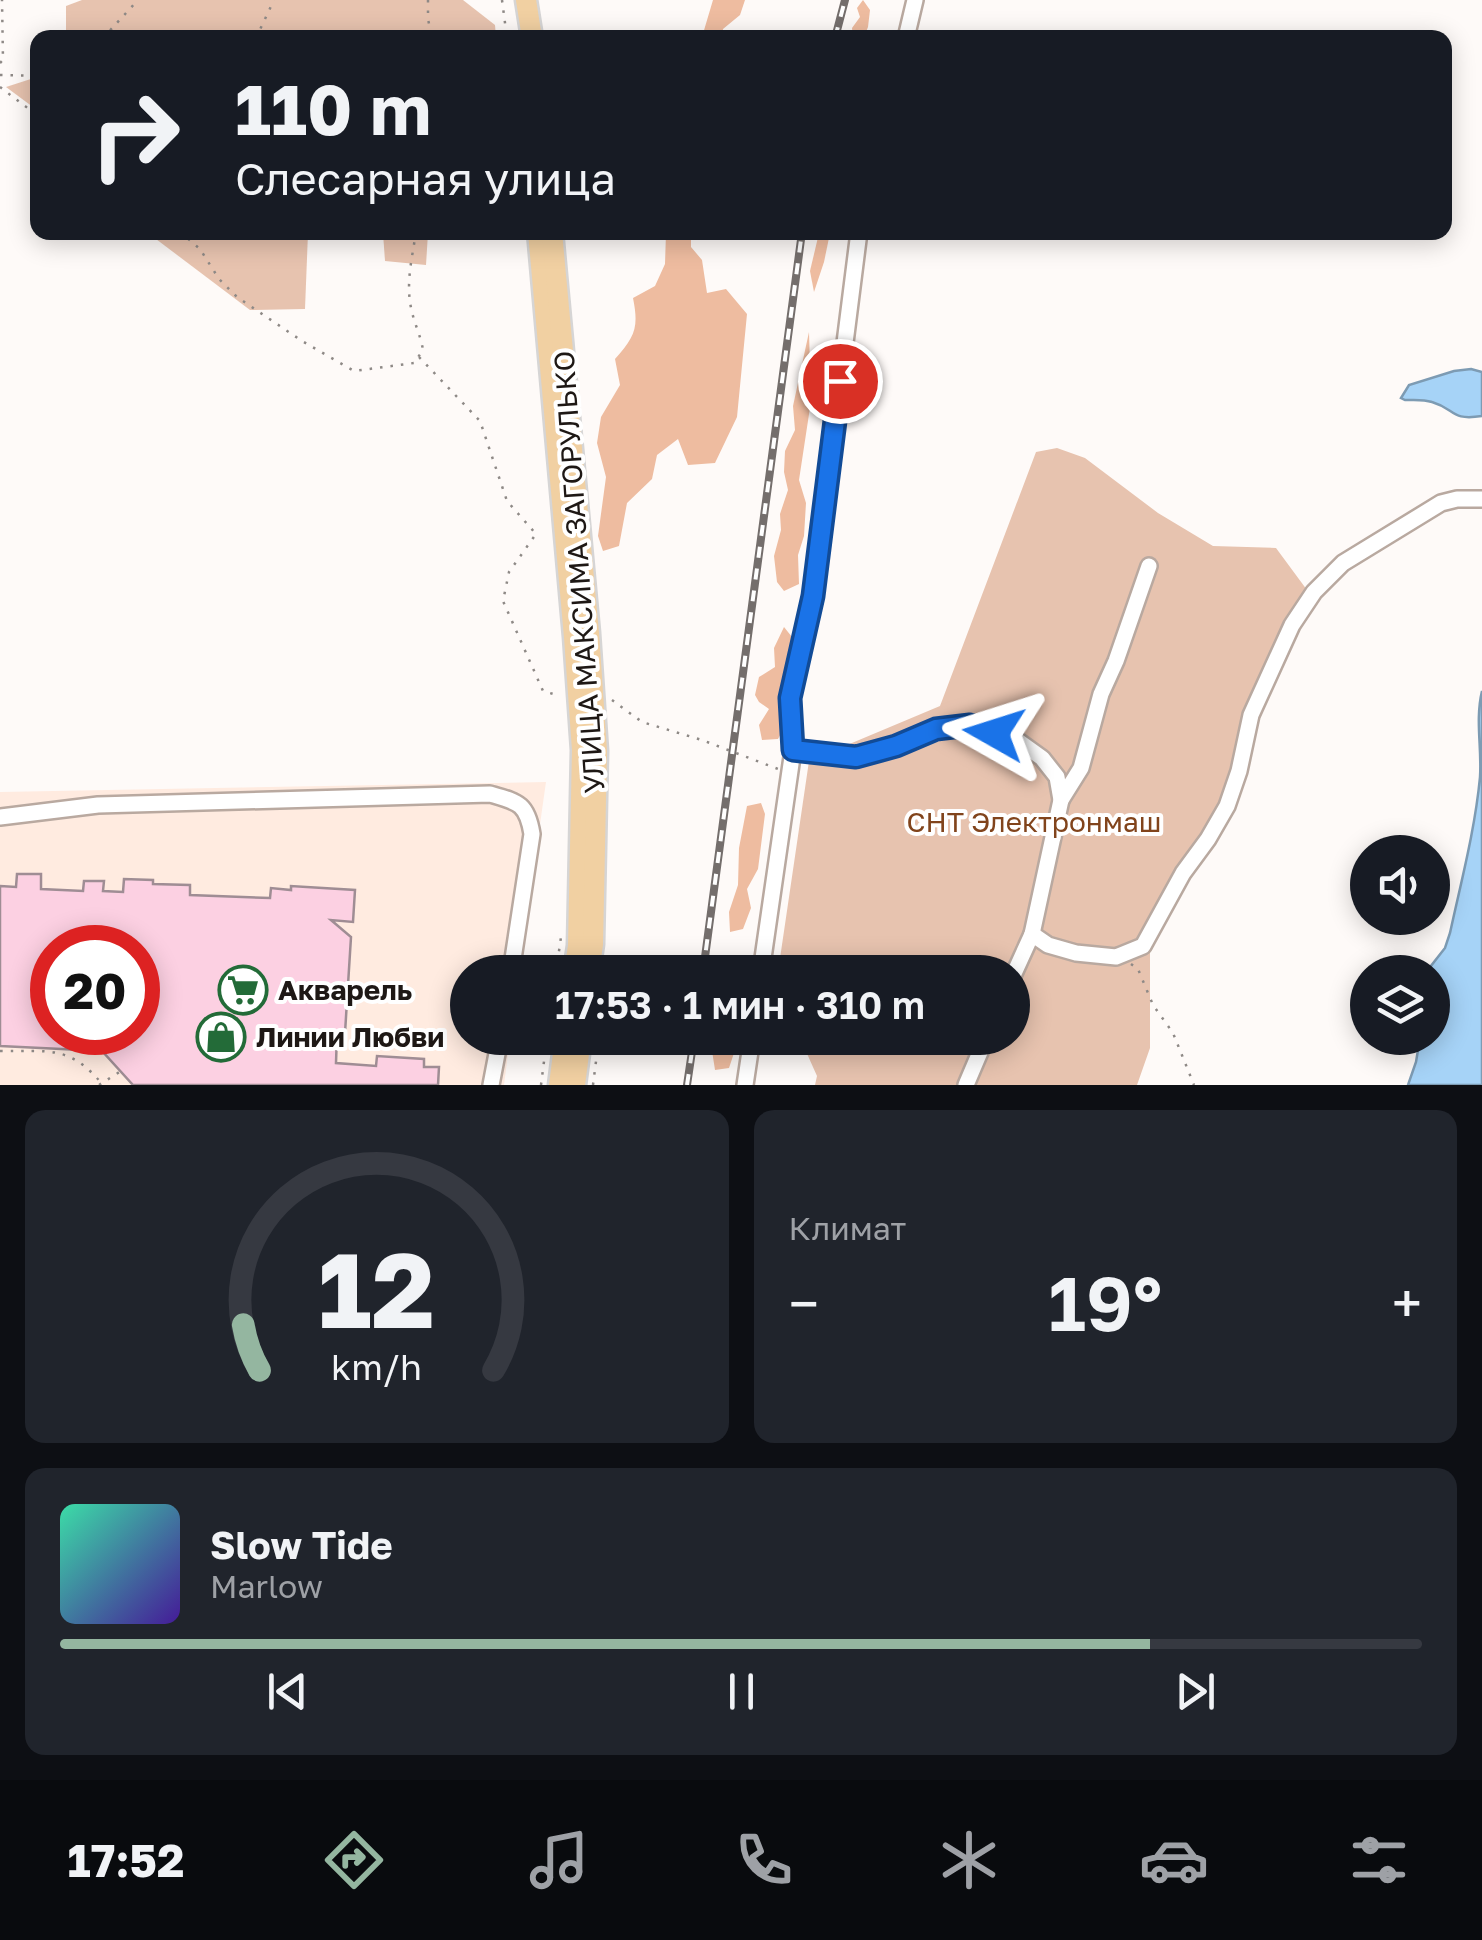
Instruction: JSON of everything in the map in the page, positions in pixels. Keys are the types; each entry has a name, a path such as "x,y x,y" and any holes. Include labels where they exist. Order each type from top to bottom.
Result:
{"main road":[{"path":"513,0 518,30"},
{"path":"526,0 531,30"},
{"name":"УЛИЦА МАКСИМА ЗАГОРУЛЬКО","path":"539,240 582,750 577,955"},
{"name":"УЛИЦА МАКСИМА ЗАГОРУЛЬКО","path":"553,240 590,634 597,750 591,955"},
{"path":"559,1085 563,1055"},
{"path":"575,1085 579,1055"}],"street":[{"path":"908,30 915,0"},
{"path":"762,955 793,750 790,698 813,596 858,240"},
{"path":"1032,934 1048,946 1076,953 1116,957 1143,946 1183,873 1227,806 1251,715 1292,625 1314,592 1343,562 1441,503 1456,498 1482,499"},
{"path":"1022,955 1032,934 1061,800 1081,768 1102,694 1149,566"},
{"path":"793,750 856,757 936,729 970,725 1017,740 1042,758 1057,777 1061,800"},
{"path":"0,817 98,805 490,794 514,801 528,815 532,834 514,955"},
{"path":"491,1085 497,1055"},
{"path":"745,1085 749,1055"},
{"path":"966,1085 979,1055"}],"path":[{"path":"0,64 2,0"},
{"path":"110,30 138,0"},
{"path":"260,30 274,0"},
{"path":"428,0 430,30"},
{"path":"502,0 506,30"},
{"path":"0,75 30,76"},
{"path":"0,87 30,110"},
{"path":"189,240 237,297 354,372 414,364 423,350 408,285 415,240"},
{"path":"419,357 480,421 507,501 536,534 508,572 502,601 543,691 566,698"},
{"path":"608,697 642,722 789,773"},
{"path":"1116,957 1138,968 1153,1005 1173,1033 1194,1085"},
{"path":"0,1051 74,1057 101,1084 120,1071"},
{"path":"540,1085 544,1055"},
{"path":"593,1085 597,1055"}],"shaded area":[{"path":"713,0 745,0 740,15 723,30 704,30"},
{"path":"863,0 870,10 867,30 852,30 860,17 857,8"},
{"path":"666,240 691,240 691,247 702,260 707,293 726,289 747,314 737,417 715,463 688,465 678,439 657,455 652,479 627,503 619,546 603,551 598,536 606,477 597,443 601,417 620,385 615,359 634,331 633,298 655,286 665,264"},
{"path":"817,240 829,240 814,292 810,271"},
{"path":"809,332 811,401 799,480 806,503 804,536 798,555 799,584 784,591 777,582 774,556 788,490 785,451 795,430 793,406"},
{"path":"784,627 792,637 787,715 778,739 762,740 759,725 769,709 755,695 759,677 775,667 774,648"},
{"path":"546,782 521,955 450,955 450,1055 508,1055 504,1085 0,1085 0,792"},
{"path":"761,803 765,814 758,869 747,889 751,908 743,929 730,932 729,912 738,885 739,848 747,806"},
{"path":"713,1055 733,1055 729,1068 715,1070"}],"green space":[{"path":"82,0 463,0 495,25 495,30 66,30 66,6"},
{"path":"30,80 30,105 6,87"},
{"path":"157,240 308,240 305,309 250,310"},
{"path":"384,240 428,240 426,265 385,261"},
{"name":"СНТ Электронмаш","path":"1057,448 1085,458 1158,513 1213,546 1276,548 1307,590 1214,820 1150,918 1150,1048 1137,1085 815,1085 817,1076 808,1055 1030,1055 1030,955 780,955 809,761 940,706 1036,452"}],"water":[{"path":"1471,369 1482,372 1482,416 1458,416 1432,402 1401,398 1409,385"},
{"path":"1482,691 1482,1085 1408,1085 1417,1055 1450,1055 1450,955 1440,955 1450,935 1471,836 1480,777"}],"building":[{"name":"Акварель","path":"17,874 41,874 41,889 83,891 84,881 104,881 103,891 123,892 124,879 190,885 190,895 270,898 271,888 291,890 291,886 355,890 353,922 331,920 351,937 345,1033 337,1033 336,1063 376,1066 377,1056 424,1059 424,1067 439,1067 438,1085 133,1085 106,1055 160,1055 160,925 30,925 30,1047 0,1046 0,886 16,887"}],"railway":[{"path":"837,30 845,0"},
{"path":"705,955 801,240"},
{"path":"687,1085 691,1055"}],"place":[{"name":"Акварель","path":"243,990"},
{"name":"Линии Любви","path":"221,1037"}],"route":[{"path":"840,381 813,596 790,698 793,750 856,757 936,729 970,725 994,733"}]}
